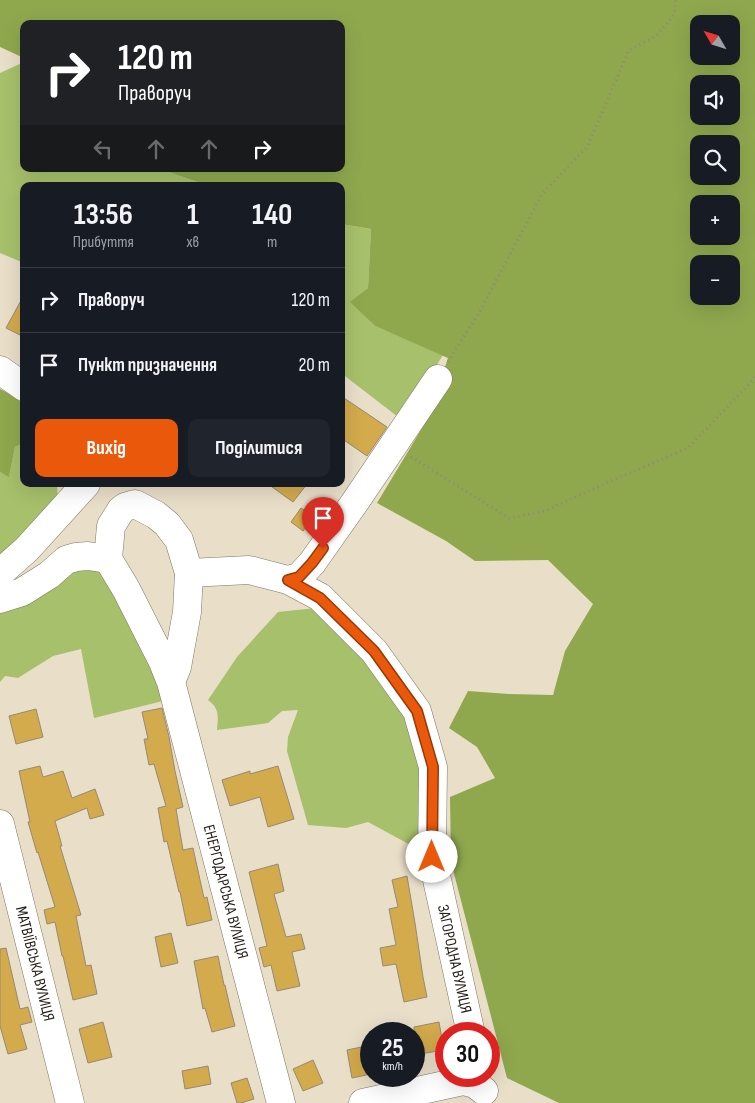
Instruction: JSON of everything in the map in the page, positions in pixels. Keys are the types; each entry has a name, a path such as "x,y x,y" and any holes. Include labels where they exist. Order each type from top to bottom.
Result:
{"street":[{"path":"0,370 20,383"},
{"path":"288,580 299,577 312,563 438,379"},
{"path":"0,573 27,549 67,494 80,487"},
{"path":"136,487 156,515"},
{"path":"0,598 22,592 71,558 88,556 108,559 111,526 125,506 135,504 156,515 167,524 179,540 189,573 187,612 177,667 171,682"},
{"name":"ЕНЕРГОДАРСЬКА ВУЛИЦЯ","path":"108,559 126,589 163,662 171,682 281,1103"},
{"name":"ЗАГОРОДНА ВУЛИЦЯ","path":"189,573 249,570 288,580 320,598 374,651 417,711 433,767 432,857 468,1022"},
{"name":"МАТВІЇВСЬКА ВУЛИЦЯ","path":"0,824 70,1103"},
{"path":"363,1103 463,1081 475,1084 484,1090"}],"path":[{"path":"438,379 480,311 542,194 587,147 629,50 656,36 674,15 676,0"},
{"path":"393,446 509,518 545,511 688,448 755,376"}],"green space":[{"path":"0,0 755,0 755,1103 559,1103 507,1078 500,1051 500,1022 492,1022 451,862 450,797 495,778 477,747 449,728 468,691 553,695 565,651 593,604 548,560 475,561 446,541 377,503 427,420 448,358 375,326 350,302 368,288 371,229 345,225 345,182 197,182 169,172 345,172 345,20 20,20 20,56 0,47"},
{"path":"20,64 20,172 169,172 197,182 20,182 20,261 0,253 0,73"},
{"path":"345,225 371,229 368,288 351,302 375,326 443,355 402,420 345,376"},
{"path":"0,389 20,399 20,445 15,447 9,477 0,472"},
{"path":"20,445 20,487 57,487 58,503 0,561 0,472 9,476 15,447"},
{"path":"68,568 95,568 112,578 171,699 94,718 81,649 53,656 18,678 5,676 0,682 0,613"},
{"path":"325,607 414,713 429,855 368,822 346,828 308,825 287,751 288,737 298,710 282,711 268,723 217,730 218,717 216,710 208,700 237,657 278,612"}],"building":[{"path":"20,302 20,335 6,328"},
{"path":"345,399 387,427 367,456 345,441"},
{"path":"272,487 305,487 293,502"},
{"path":"301,508 314,517 303,531 291,522"},
{"path":"162,708 183,807 176,809 183,850 193,848 204,898 207,897 212,920 187,926 167,841 164,842 158,808 166,806 154,764 149,765 144,739 148,739 142,712"},
{"path":"36,709 43,737 16,744 9,716"},
{"path":"40,766 43,777 63,771 72,798 95,789 104,815 90,819 87,808 55,821 62,846 60,846 81,915 76,916 86,966 91,965 97,994 73,1000 55,922 47,924 44,910 55,907 28,822 30,822 19,771"},
{"path":"278,766 294,819 268,827 260,797 230,806 222,780 250,771 250,774"},
{"path":"278,864 284,891 274,894 286,937 301,934 305,949 292,952 300,986 277,991 271,965 264,967 259,948 267,946 249,872"},
{"path":"407,876 427,997 404,1002 396,964 383,966 380,948 396,945 389,909 398,907 392,880"},
{"path":"171,933 178,963 161,967 155,937"},
{"path":"6,948 20,1009 28,1007 32,1022 20,1025 27,1049 8,1054 0,1026 0,949"},
{"path":"218,956 235,1026 212,1032 205,1008 203,1009 194,961"},
{"path":"103,1022 112,1057 88,1063 79,1029"},
{"path":"435,1023 435,1052 425,1053 425,1025"},
{"path":"360,1047 360,1076 352,1078 347,1050"},
{"path":"313,1060 323,1083 303,1091 293,1069"},
{"path":"208,1066 211,1084 185,1089 182,1071"},
{"path":"247,1078 254,1099 237,1103 231,1083"}],"route":[{"path":"323,548 299,577 288,580 320,598 374,651 417,711 433,767 432,857"}]}
